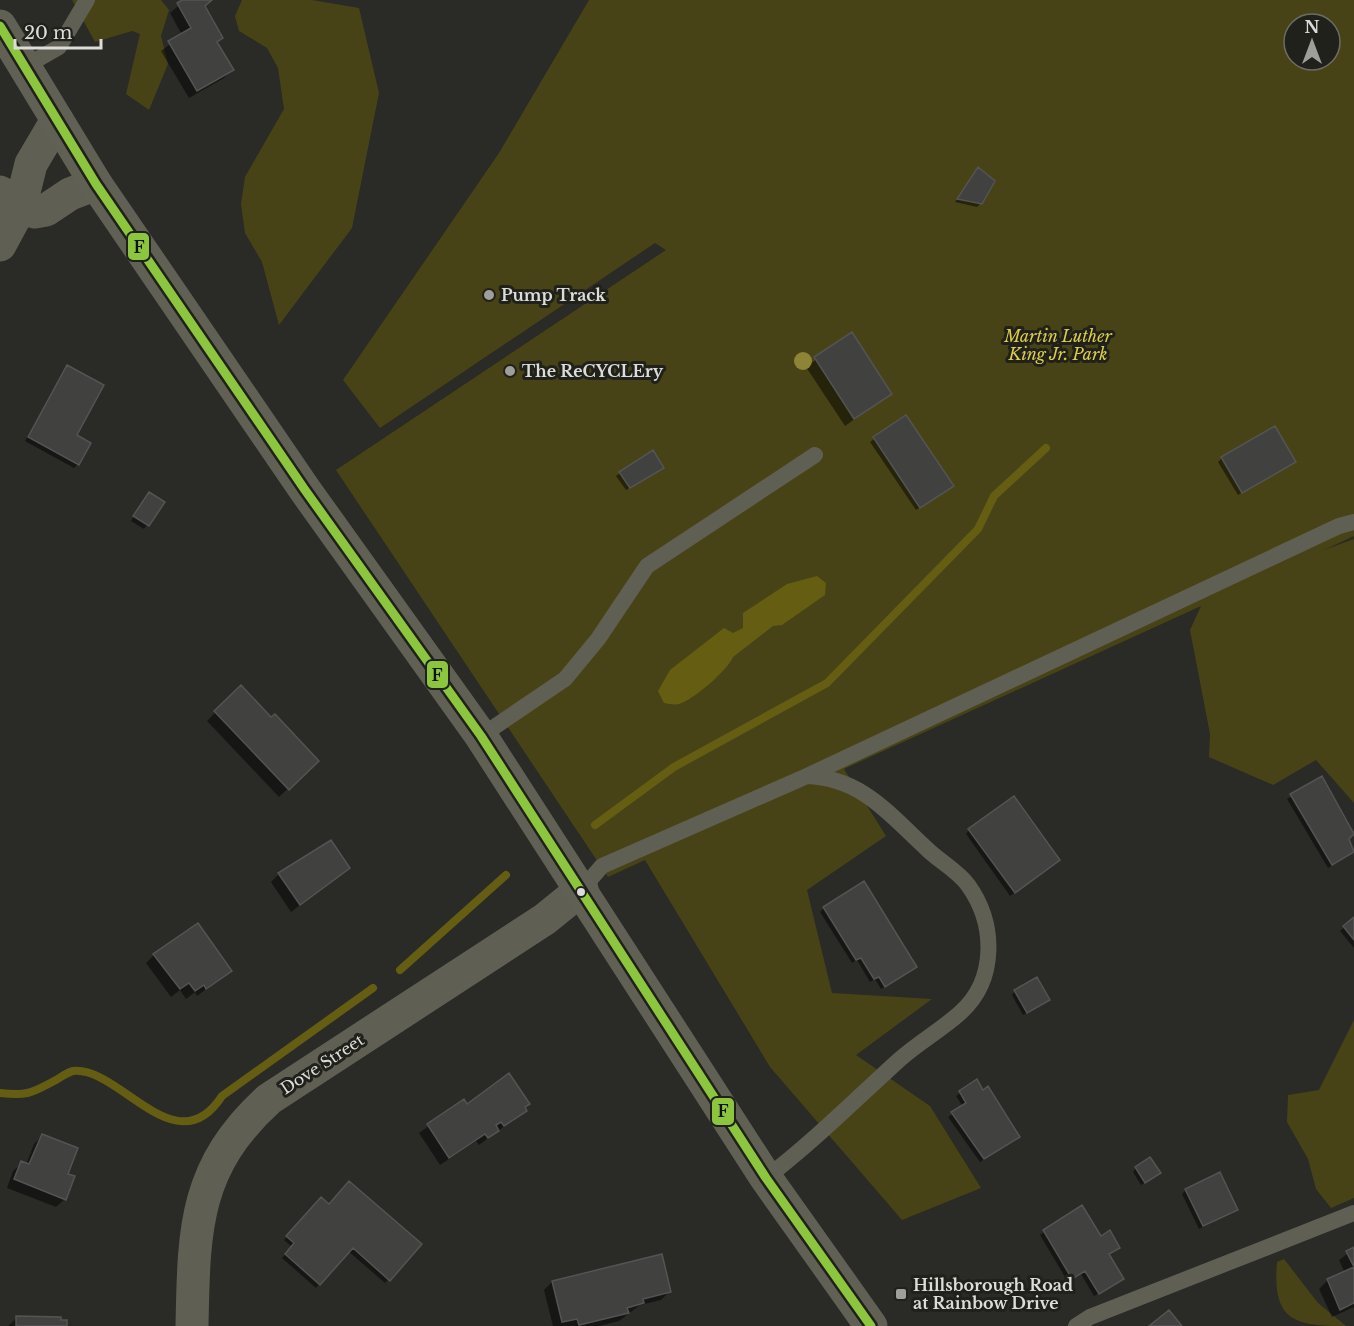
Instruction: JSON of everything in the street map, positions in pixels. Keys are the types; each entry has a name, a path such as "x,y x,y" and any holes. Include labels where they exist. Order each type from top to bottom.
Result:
{"main road":[{"path":"0,26 96,184 305,490 481,736 582,889 766,1178 871,1326"}],"street":[{"path":"0,245 10,200 57,120"},
{"path":"10,200 35,212 46,210 70,194 96,184"},
{"name":"Dove Street","path":"192,1326 194,1240 201,1200 217,1162 247,1119 269,1099 545,919 582,889"}],"lane":[{"path":"24,67 58,47 87,0"},
{"path":"481,736 565,679 598,639 647,566 815,455"},
{"path":"582,889 602,866 807,776 1339,526 1354,522"},
{"path":"766,1178 918,1043 960,1013 980,990 988,964 988,936 981,908 967,884 868,796 838,780 807,776"},
{"path":"1076,1326 1090,1317 1354,1213"}],"green space":[{"path":"72,0 161,0 169,10 161,36 168,64 149,110 126,94 140,34 132,31 95,42"},
{"path":"242,0 312,0 359,8 379,93 352,228 279,325 262,262 245,233 241,204 245,177 284,109 278,68 267,48 239,31 235,16"},
{"name":"Martin Luther King Jr. Park","path":"589,0 1354,0 1354,536 1324,550 1354,539 1354,803 1316,760 1273,785 1209,757 1210,734 1190,630 1201,606 844,769 886,836 807,890 832,993 932,999 856,1055 930,1106 981,1188 902,1220 770,1067 645,860 608,877 336,470 666,250 655,243 380,428 343,380 499,153"},
{"path":"1354,1020 1354,1198 1331,1208 1316,1189 1308,1159 1287,1122 1288,1095 1319,1090"},
{"path":"1284,1259 1318,1303 1346,1326 1313,1324 1290,1316 1278,1297 1276,1282 1277,1262"}],"shaded area":[{"path":"817,576 826,583 825,595 782,625 773,626 733,657 718,676 685,702 664,703 658,691 670,670 724,628 733,633 743,628 743,613 787,584"}],"building":[{"path":"182,0 212,0 205,6 223,38 217,42 234,70 197,91 168,41 191,28 177,3"},
{"path":"978,167 995,181 982,204 957,199"},
{"path":"852,332 892,394 854,419 814,357"},
{"path":"67,365 104,385 77,435 91,443 79,465 28,437"},
{"path":"906,415 954,486 920,508 873,437"},
{"path":"1275,426 1296,462 1242,493 1221,457"},
{"path":"653,450 664,468 630,488 619,472"},
{"path":"149,492 165,502 149,526 133,516"},
{"path":"241,685 271,717 275,714 319,761 289,790 214,711"},
{"path":"1322,776 1354,834 1349,839 1354,852 1332,865 1290,794"},
{"path":"1014,796 1060,860 1015,893 968,829"},
{"path":"331,840 350,868 300,905 278,873"},
{"path":"864,881 917,967 885,987 879,977 874,979 861,958 856,960 823,907"},
{"path":"1354,917 1354,940 1343,926"},
{"path":"198,923 232,971 206,989 204,985 195,991 189,983 180,989 153,954"},
{"path":"1037,977 1050,1000 1027,1013 1014,990"},
{"path":"509,1073 530,1104 525,1107 527,1111 504,1126 501,1122 496,1125 499,1131 488,1138 485,1134 449,1158 427,1124 464,1099 467,1104"},
{"path":"977,1079 983,1090 988,1086 1020,1137 984,1159 951,1112 966,1103 959,1091"},
{"path":"42,1134 78,1148 68,1174 75,1176 66,1200 14,1179 21,1161 29,1164"},
{"path":"1150,1157 1161,1173 1145,1183 1135,1167"},
{"path":"1220,1172 1238,1210 1203,1226 1185,1189"},
{"path":"349,1181 422,1244 390,1281 353,1248 320,1285 285,1254 294,1243 286,1236 321,1197 329,1204"},
{"path":"1082,1205 1101,1236 1110,1230 1120,1248 1109,1254 1124,1279 1099,1294 1085,1271 1072,1279 1043,1230"},
{"path":"1354,1247 1354,1267 1346,1251"},
{"path":"662,1254 671,1292 643,1299 644,1303 627,1308 629,1313 579,1325 577,1319 562,1322 552,1281"},
{"path":"1354,1267 1354,1303 1340,1310 1327,1279"},
{"path":"1169,1310 1182,1326 1149,1326"},
{"path":"16,1316 61,1317 61,1320 67,1320 67,1326 16,1326"}],"waterway":[{"path":"595,825 674,767 827,683 978,529 994,496 1046,448"},
{"path":"400,970 506,875"},
{"path":"0,1093 30,1092 73,1071 91,1074 110,1083 167,1118 186,1121 204,1115 222,1096 373,988"}],"transit line":[{"name":"F","path":"0,26 96,184 305,490 481,736 766,1178 871,1326"}],"place":[{"name":"Pump Track","path":"489,295"},
{"name":"The ReCYCLEry","path":"510,371"},
{"name":"Hillsborough Road at Rainbow Drive","path":"901,1294"}]}
